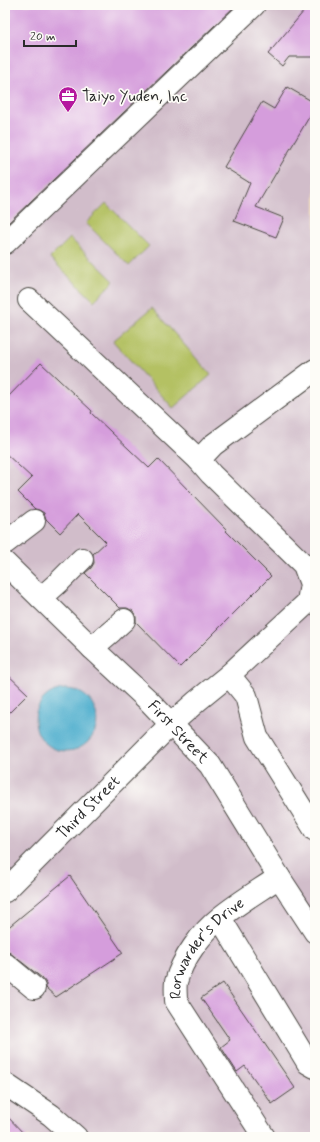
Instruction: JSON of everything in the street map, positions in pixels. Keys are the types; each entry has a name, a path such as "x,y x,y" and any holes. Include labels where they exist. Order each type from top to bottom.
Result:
{"street":[{"path":"5,243 254,5"},
{"name":"Third Street","path":"5,890 171,724 196,701 229,675 308,602 311,584 304,565 211,474 199,460 29,300"},
{"path":"199,460 213,445 315,370"},
{"path":"5,543 34,521"},
{"path":"41,598 82,559"},
{"name":"First Street","path":"5,563 171,724 210,765 279,877 315,932"},
{"path":"92,648 124,620"},
{"path":"229,675 246,696 257,737 315,830"},
{"name":"Rorwarder's Drive","path":"264,1137 176,1001 176,983 192,949 204,934 220,918 279,877"},
{"path":"220,918 308,1063 315,1067"},
{"path":"5,964 34,988"},
{"path":"5,1084 51,1115 76,1137"}],"shaded area":[{"path":"5,5 315,5 315,1137 5,1137"}],"green space":[{"path":"106,203 149,246 129,266 86,223"},
{"path":"70,238 114,281 94,301 50,258"},
{"path":"152,308 211,375 173,408 113,341"}],"water":[{"path":"60,689 72,689 88,698 95,708 97,720 95,732 88,742 72,751 60,751 49,746 40,737 35,726 35,714 40,703 49,694"}],"building":[{"name":"Taiyo Yuden, Inc","path":"5,5 236,5 7,224 5,222"},
{"path":"309,5 315,5 315,57 289,57 282,66 268,54"},
{"path":"287,87 315,103 315,107 256,207 284,218 276,237 234,221 250,183 224,167 262,102 274,109"},
{"path":"41,363 149,468 158,459 271,576 180,667 136,622 136,617 133,611 127,608 120,608 85,573 94,563 93,554 106,542 78,514 60,533 46,519 44,513 35,509 18,492 32,478 5,453 5,400"},
{"path":"5,672 28,694 5,717"},
{"path":"70,876 123,953 56,997 46,988 46,983 42,978 5,949 5,930"},
{"path":"223,983 295,1088 272,1104 245,1066 237,1072 221,1047 230,1040 201,998"},
{"path":"5,1114 27,1137 5,1137"}],"place":[{"name":"Taiyo Yuden, Inc","path":"68,113"}]}
